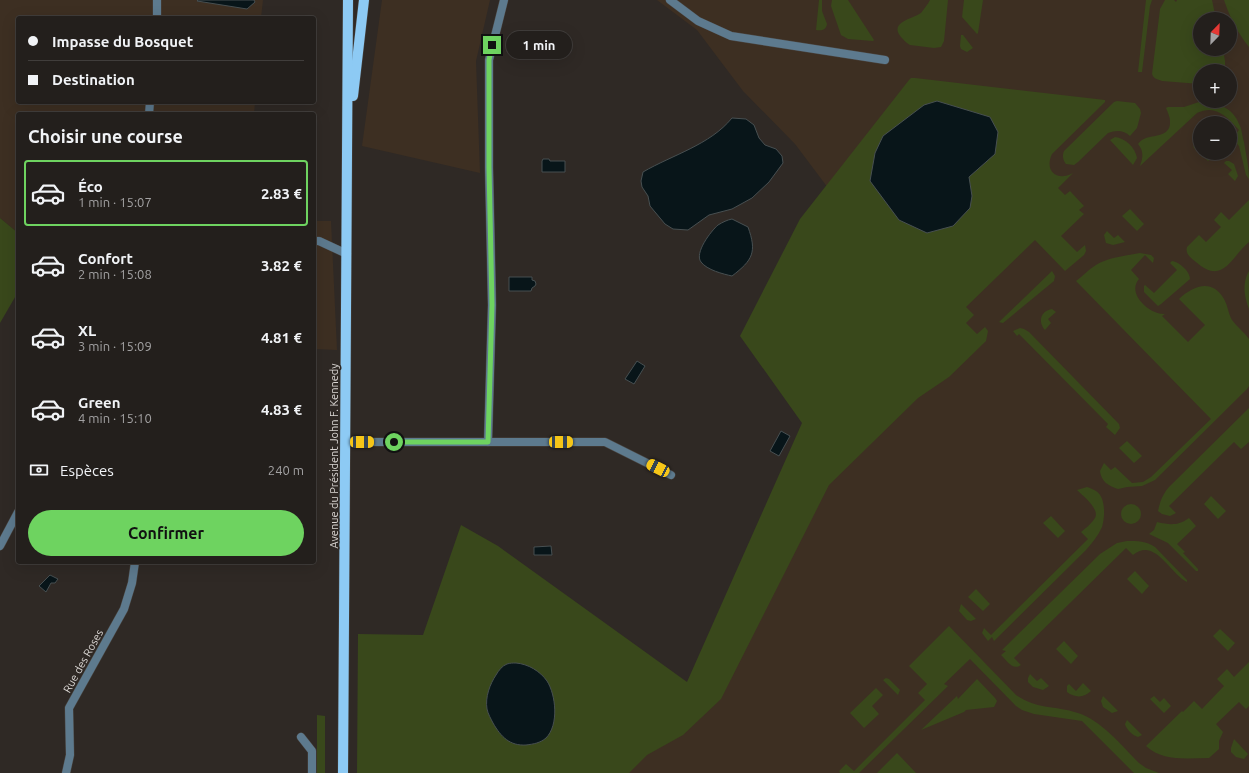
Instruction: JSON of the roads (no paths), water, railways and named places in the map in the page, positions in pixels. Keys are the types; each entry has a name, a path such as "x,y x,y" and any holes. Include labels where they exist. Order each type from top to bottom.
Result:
{"main road":[{"name":"Avenue du Président John F. Kennedy","path":"344,773 348,0"},
{"name":"Avenue du Président John F. Kennedy","path":"348,140 364,0"}],"street":[{"path":"157,0 157,16"},
{"path":"488,442 492,305 489,168 489,60 504,0"},
{"path":"670,0 698,22 730,36 886,60"},
{"path":"316,241 347,254"},
{"path":"346,442 605,442 671,475"},
{"path":"0,546 16,516"},
{"name":"Rue des Roses","path":"66,773 70,755 69,708 124,609 132,583 135,564"},
{"path":"301,737 312,750 312,773"}]}
